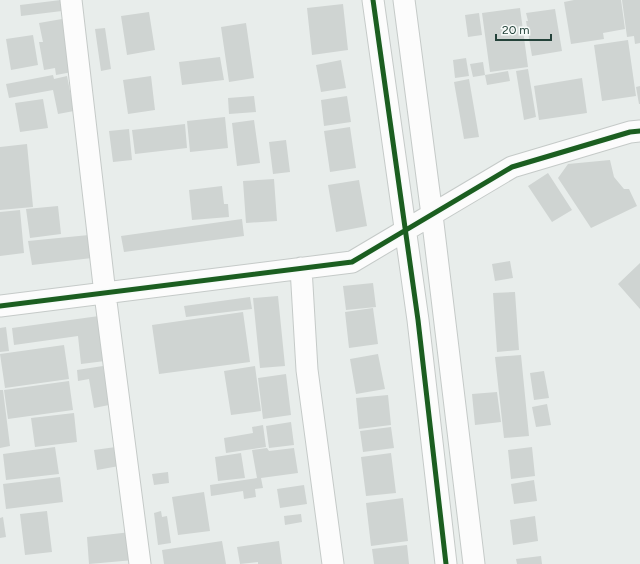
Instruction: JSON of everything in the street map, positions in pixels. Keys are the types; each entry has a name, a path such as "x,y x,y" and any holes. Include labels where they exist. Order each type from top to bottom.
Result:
{"street":[{"path":"71,0 105,294 140,564"},
{"path":"373,0 418,320 446,564"},
{"path":"404,0 432,215 474,564"},
{"path":"0,306 352,262 405,232 512,167 630,132 640,131"},
{"path":"301,268 308,370 333,564"}],"building":[{"path":"61,0 62,11 21,16 20,5"},
{"path":"574,0 621,0 625,29 603,33 604,39 571,44 564,2"},
{"path":"622,0 640,0 640,43 635,44 634,36 627,37"},
{"path":"343,4 348,50 312,55 307,8"},
{"path":"520,8 528,67 490,72 482,13"},
{"path":"555,9 562,51 532,56 526,13"},
{"path":"149,12 155,50 127,55 121,16"},
{"path":"479,13 482,35 468,37 465,15"},
{"path":"62,19 72,72 56,75 55,68 44,70 39,42 43,42 39,23"},
{"path":"246,23 254,78 229,82 221,27"},
{"path":"105,28 111,69 101,71 95,29"},
{"path":"33,35 38,65 11,70 6,39"},
{"path":"628,40 636,96 602,101 594,45"},
{"path":"220,57 224,80 182,85 179,62"},
{"path":"466,58 469,76 455,78 453,60"},
{"path":"341,60 346,88 321,92 316,65"},
{"path":"483,62 485,75 473,77 470,64"},
{"path":"528,69 536,117 524,120 516,71"},
{"path":"508,71 510,81 487,85 485,75"},
{"path":"53,75 54,79 67,76 74,111 58,114 53,90 9,98 6,84"},
{"path":"151,76 155,110 128,114 123,80"},
{"path":"582,78 587,113 539,120 534,86"},
{"path":"469,79 479,137 464,139 454,82"},
{"path":"640,86 640,104 639,104 636,87"},
{"path":"254,96 256,112 229,114 228,98"},
{"path":"347,96 351,122 324,126 321,100"},
{"path":"43,99 48,128 20,132 15,103"},
{"path":"225,117 228,148 190,152 187,121"},
{"path":"254,120 260,163 237,166 232,123"},
{"path":"185,124 187,148 135,154 132,130"},
{"path":"350,127 356,168 330,172 324,131"},
{"path":"129,129 132,160 113,162 109,131"},
{"path":"286,140 290,172 273,174 269,142"},
{"path":"27,144 33,207 0,210 0,147"},
{"path":"610,160 614,177 624,189 629,189 637,206 591,228 558,178 568,164"},
{"path":"548,173 572,210 552,222 528,186"},
{"path":"274,179 277,221 246,223 243,181"},
{"path":"359,180 367,226 336,232 328,185"},
{"path":"222,186 224,204 228,204 229,217 192,220 189,190"},
{"path":"58,206 61,234 30,238 26,209"},
{"path":"20,210 24,253 0,256 0,212"},
{"path":"242,219 244,236 124,252 121,236"},
{"path":"89,235 92,258 32,265 28,241"},
{"path":"510,261 513,278 495,281 492,264"},
{"path":"640,263 640,309 618,284"},
{"path":"373,283 376,307 346,310 343,286"},
{"path":"515,292 519,350 497,352 493,293"},
{"path":"278,296 285,366 260,368 253,298"},
{"path":"250,297 252,309 186,317 184,306"},
{"path":"373,308 378,344 349,348 345,312"},
{"path":"243,312 250,362 159,374 152,325"},
{"path":"99,316 105,361 81,364 78,336 14,345 12,328"},
{"path":"6,327 9,351 0,352 0,328"},
{"path":"64,345 69,379 5,388 0,354"},
{"path":"378,354 385,389 356,394 350,359"},
{"path":"521,355 529,436 504,438 495,357"},
{"path":"103,366 109,405 94,408 89,379 78,381 77,370"},
{"path":"255,366 261,411 231,415 224,371"},
{"path":"544,371 549,398 534,400 530,373"},
{"path":"286,374 291,415 263,419 258,378"},
{"path":"69,381 73,410 8,419 4,390"},
{"path":"0,390 3,390 10,446 0,448"},
{"path":"497,392 501,422 475,425 472,394"},
{"path":"388,395 391,425 359,429 356,398"},
{"path":"547,404 551,425 536,427 532,407"},
{"path":"74,413 77,442 35,447 31,418"},
{"path":"291,422 294,445 269,448 266,426"},
{"path":"263,425 266,447 226,453 224,438 253,433 252,427"},
{"path":"391,427 394,448 363,452 360,431"},
{"path":"55,447 59,474 6,480 3,454"},
{"path":"116,447 119,466 97,470 94,450"},
{"path":"532,447 535,476 511,479 508,450"},
{"path":"267,448 269,451 294,448 298,473 261,478 263,488 255,489 256,497 244,499 243,491 211,496 210,485 257,478 252,450"},
{"path":"241,453 245,478 218,481 215,457"},
{"path":"391,453 396,493 366,496 361,457"},
{"path":"168,472 169,483 154,485 152,474"},
{"path":"60,477 63,502 6,509 3,484"},
{"path":"534,480 537,501 514,504 511,484"},
{"path":"304,485 307,504 280,508 277,489"},
{"path":"204,492 210,531 178,535 172,497"},
{"path":"403,498 408,541 371,546 366,503"},
{"path":"47,511 52,552 25,555 20,514"},
{"path":"161,511 162,517 167,516 171,543 158,545 154,513"},
{"path":"301,514 302,522 285,525 284,516"},
{"path":"535,516 538,541 513,545 510,520"},
{"path":"3,517 6,537 0,538 0,518"},
{"path":"131,532 134,560 89,564 87,537"},
{"path":"222,541 226,564 164,564 162,550"},
{"path":"279,541 282,564 258,564 258,562 240,564 237,547"},
{"path":"407,545 409,564 374,564 372,549"},
{"path":"541,556 542,564 517,564 516,559"}],"cycle path":[{"path":"373,0 418,320 446,564"},
{"path":"0,306 352,262 512,167 630,132 640,131"}]}
